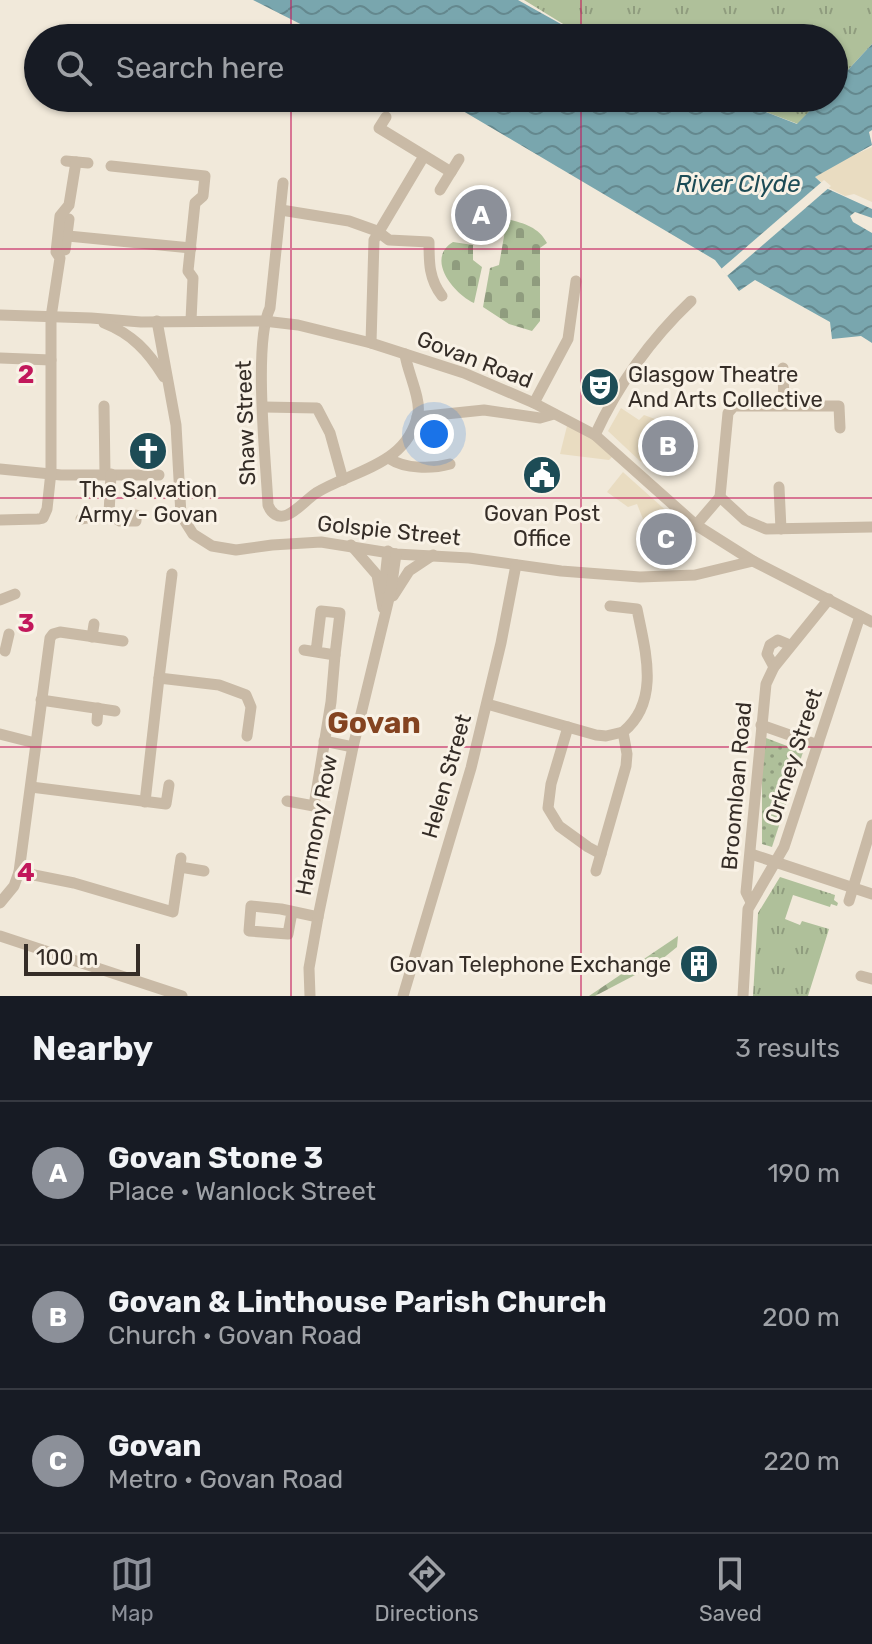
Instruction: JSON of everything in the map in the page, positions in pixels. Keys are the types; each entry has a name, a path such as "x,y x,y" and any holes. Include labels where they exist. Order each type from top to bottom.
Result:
{"street":[{"path":"386,117 379,128 451,172"},
{"path":"371,343 374,240 424,156"},
{"path":"440,190 459,159"},
{"path":"0,520 43,518 47,509 51,472 51,317 60,258 56,252 60,216 69,205 77,162"},
{"path":"111,166 205,176 203,196 195,203 188,271 193,278 191,320"},
{"name":"Shaw Street","path":"283,183 270,308 264,321 268,505 275,515 288,515 320,491 343,480"},
{"path":"281,210 327,216 377,231 389,240 429,242 428,265 433,284 442,296"},
{"path":"65,250 69,219"},
{"path":"68,236 191,248"},
{"path":"534,403 568,339 576,281"},
{"path":"595,435 641,355 691,301"},
{"name":"Govan Road","path":"0,315 141,322 264,321 298,325 371,343 464,373 534,403 595,435 696,525 753,561 872,622"},
{"path":"91,318 139,342 168,384"},
{"name":"Golspie Street","path":"157,321 176,425 181,515 193,534 212,546 236,550 304,542 351,545 392,553 651,577 695,575 753,561"},
{"path":"264,407 317,408 330,433 343,480 390,459 403,444 417,417 419,409 405,354"},
{"path":"0,358 51,360"},
{"path":"783,368 784,405"},
{"path":"104,406 109,514"},
{"path":"696,525 720,497 728,413 734,406 839,406 840,428"},
{"path":"417,417 484,410 540,418 554,414"},
{"path":"390,459 399,465 438,467 450,464"},
{"path":"0,469 159,475"},
{"path":"779,487 781,529"},
{"path":"720,497 753,525 781,529 872,527"},
{"path":"81,519 109,514 120,521 136,521 136,515"},
{"name":"Harmony Row","path":"351,545 377,575 384,617"},
{"name":"Harmony Row","path":"310,996 309,968 318,917 384,617 392,553"},
{"name":"Harmony Row","path":"384,617 409,571 434,555"},
{"name":"Helen Street","path":"403,996 471,768 516,565"},
{"path":"145,802 159,678 176,588 172,574"},
{"name":"Broomloan Road","path":"743,996 746,920 751,902 746,892 766,684 790,645 829,599"},
{"path":"487,704 596,735 623,732 636,719 643,704 647,669 637,609 610,606"},
{"path":"287,801 314,806 331,702 340,613 321,611 310,651 335,655"},
{"name":"Orkney Street","path":"751,902 784,847 860,616"},
{"path":"92,637 94,624"},
{"path":"0,903 14,886 19,872 50,638 60,632 123,641"},
{"path":"7,651 9,634"},
{"path":"159,678 219,685 246,695 251,707 247,736"},
{"path":"41,700 98,714 115,711"},
{"path":"761,725 818,745"},
{"path":"568,727 551,784 548,808 559,826 601,854"},
{"path":"596,871 626,766 623,732"},
{"path":"0,734 35,743"},
{"path":"324,741 353,747"},
{"path":"31,787 166,804 169,785"},
{"path":"849,901 871,829"},
{"path":"751,854 872,894"},
{"path":"19,872 74,883 173,912 181,863 204,871"},
{"path":"292,912 318,917"},
{"path":"0,936 182,996"}],"green space":[{"path":"524,0 872,0 872,44 848,70 848,24 563,24"},
{"path":"766,112 809,112 798,124"},
{"path":"507,219 535,229 547,243 540,248 540,321 532,331 509,324 483,307 490,268 499,265"},
{"path":"453,242 473,245 473,260 482,267 474,303 451,284 442,266 445,249"},
{"path":"766,738 803,752 772,847 762,844 762,768"},
{"path":"780,877 835,895 834,900 838,903 830,907 793,895 785,919 800,925 802,921 829,929 808,996 753,996 758,913"},
{"path":"678,936 677,947 656,964 595,996 589,996"}],"shaded area":[{"path":"872,147 872,202 854,194 845,196 815,177 843,160"},
{"path":"621,408 639,420 644,415 663,422 653,457 643,455 641,462 608,431"},
{"path":"572,423 616,453 609,460 560,454 567,426"},
{"path":"623,472 671,515 645,524 637,504 628,507 607,492"}],"water":[{"path":"253,0 518,0 561,24 300,24"},
{"name":"River Clyde","path":"872,44 872,130 869,132 872,145 815,177 828,189 872,209 872,218 855,212 850,216 853,222 872,233 872,343 861,336 832,339 830,322 755,280 739,291 715,260 465,112 766,112 797,124 809,112 848,112 848,70"}],"pier":[{"path":"824,180 831,186 727,276 721,269"}],"railway":[{"path":"663,521 676,555"}],"place":[{"name":"Govan Stone 3","path":"481,215"},
{"name":"Glasgow Theatre And Arts Collective","path":"600,387"},
{"name":"Govan & Linthouse Parish Church","path":"668,446"},
{"name":"The Salvation Army - Govan","path":"148,451"},
{"name":"Govan Post Office","path":"542,475"},
{"name":"Govan","path":"666,539"},
{"name":"Govan Telephone Exchange","path":"699,964"}],"district":[{"name":"Govan","path":"374,723"}]}
